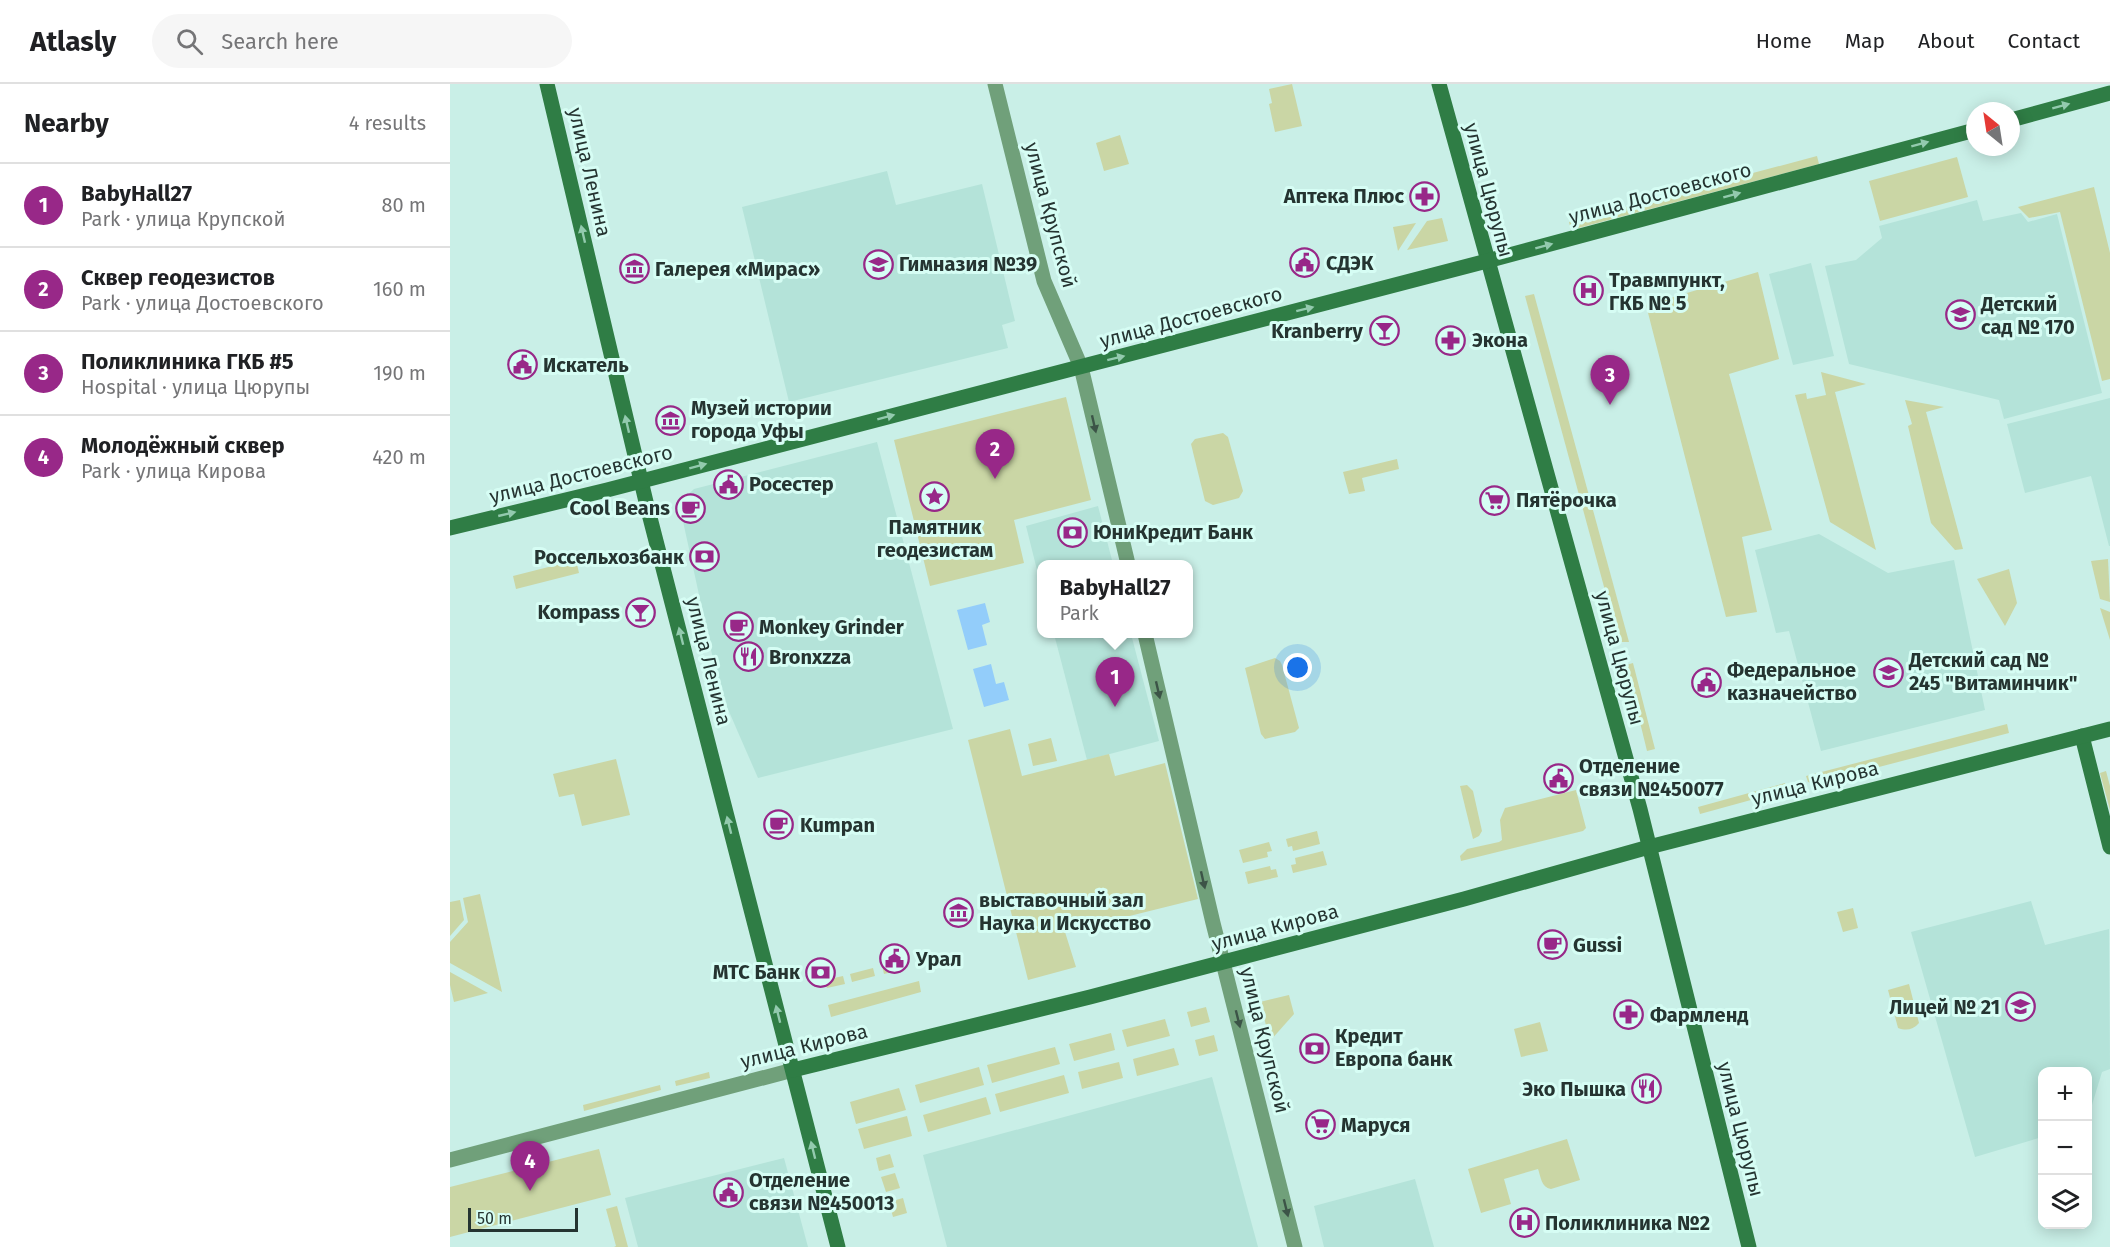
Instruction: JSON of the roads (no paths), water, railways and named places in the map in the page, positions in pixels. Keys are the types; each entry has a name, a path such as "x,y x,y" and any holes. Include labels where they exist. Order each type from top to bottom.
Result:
{"main road":[{"name":"улица Ленина","path":"547,84 641,481 838,1247"},
{"name":"улица Цюрупы","path":"1439,84 1649,847 1749,1247"},
{"path":"2020,118 2110,93"},
{"name":"улица Достоевского","path":"450,528 1081,367 1966,132"},
{"name":"улица Кирова","path":"793,1070 1032,1012 1464,899 1649,847 2110,729"},
{"path":"2082,736 2110,847"}],"street":[{"name":"улица Крупской","path":"995,84 1044,281 1081,367 1127,560"},
{"name":"улица Крупской","path":"1145,638 1295,1247"},
{"name":"улица Кирова","path":"450,1160 793,1070"}],"water":[{"path":"985,603 990,622 982,625 987,645 968,650 957,610"},
{"path":"991,664 996,684 1004,682 1009,700 984,707 973,669"}],"place":[{"name":"Аптека Плюс","path":"1425,196"},
{"name":"СДЭК","path":"1305,263"},
{"name":"Гимназия №39","path":"878,264"},
{"name":"Галерея «Мирас»","path":"634,269"},
{"name":"Травмпункт, ГКБ № 5","path":"1588,291"},
{"name":"Детский сад № 170","path":"1960,315"},
{"name":"Kranberry","path":"1384,331"},
{"name":"Экона","path":"1451,340"},
{"name":"Искатель","path":"522,365"},
{"name":"Поликлиника ГКБ #5","path":"1610,405"},
{"name":"Музей истории города Уфы","path":"670,420"},
{"name":"Сквер геодезистов","path":"995,479"},
{"name":"Росестер","path":"728,484"},
{"name":"Памятник геодезистам","path":"935,497"},
{"name":"Пятёрочка","path":"1495,500"},
{"name":"Cool Beans","path":"691,508"},
{"name":"ЮниКредит Банк","path":"1072,532"},
{"name":"Россельхозбанк","path":"705,557"},
{"name":"Kompass","path":"641,612"},
{"name":"Monkey Grinder","path":"738,627"},
{"name":"Bronxzza","path":"748,657"},
{"name":"Детский сад № 245 \"Витаминчик\"","path":"1888,672"},
{"name":"Федеральное казначейство","path":"1706,682"},
{"name":"BabyHall27","path":"1115,707"},
{"name":"Отделение связи №450077","path":"1558,778"},
{"name":"Kumpan","path":"779,825"},
{"name":"выставочный зал Наука и Искусство","path":"958,912"},
{"name":"Gussi","path":"1552,945"},
{"name":"Урал","path":"895,959"},
{"name":"МТС Банк","path":"821,972"},
{"name":"Лицей № 21","path":"2021,1007"},
{"name":"Фармленд","path":"1629,1015"},
{"name":"Кредит Европа банк","path":"1314,1048"},
{"name":"Эко Пышка","path":"1647,1089"},
{"name":"Маруся","path":"1320,1125"},
{"name":"Молодёжный сквер","path":"530,1191"},
{"name":"Отделение связи №450013","path":"728,1192"},
{"name":"Поликлиника №2","path":"1524,1223"}]}
